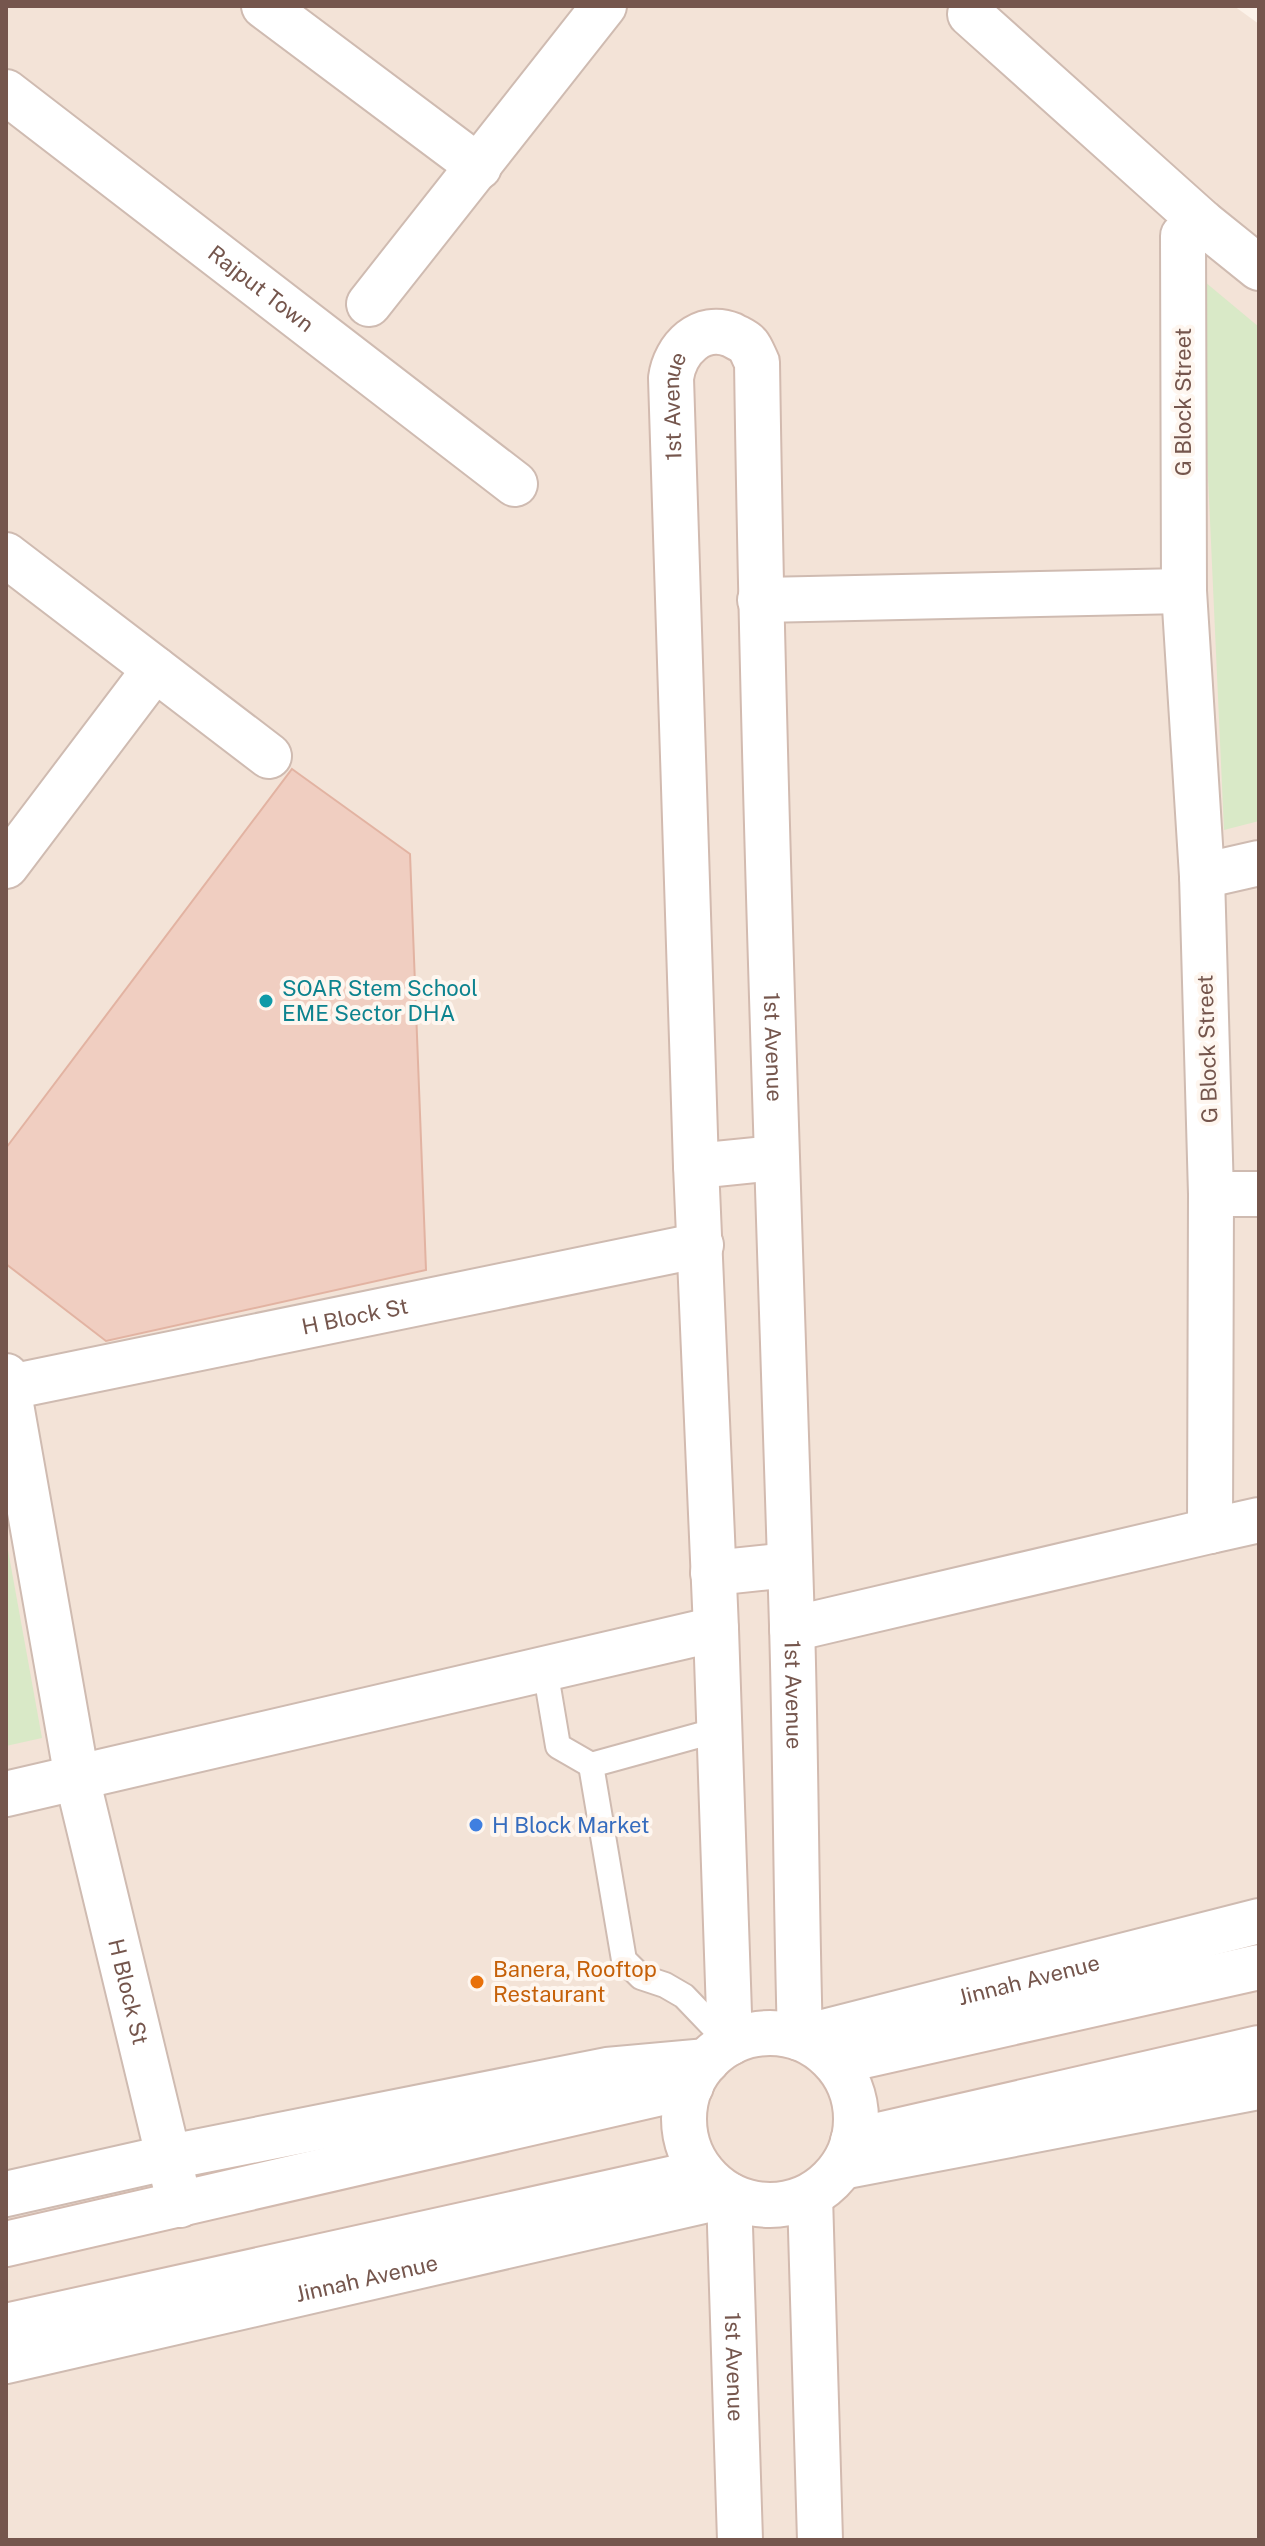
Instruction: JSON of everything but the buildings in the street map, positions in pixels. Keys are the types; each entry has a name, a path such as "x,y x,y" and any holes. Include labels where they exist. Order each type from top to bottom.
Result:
{"street":[{"path":"264,6 479,167"},
{"path":"369,304 604,6"},
{"path":"970,14 1202,222 1259,268"},
{"name":"Rajput Town","path":"6,92 515,484"},
{"name":"G Block Street","path":"1202,222 1183,236 1184,591 1202,876 1211,1194 1210,1531"},
{"name":"1st Avenue","path":"709,2063 718,1730 716,1629 696,1166 671,378 678,354 690,341 703,334 721,331 747,343 757,362 760,600 792,1629 800,2038"},
{"path":"6,555 269,756"},
{"path":"760,600 1184,591"},
{"path":"6,866 155,669"},
{"path":"1202,876 1259,863"},
{"path":"696,1166 775,1158"},
{"path":"1211,1194 1259,1194"},
{"name":"H Block St","path":"180,2205 77,1778 8,1381 701,1245"},
{"path":"792,1629 1259,1520"},
{"path":"713,1573 789,1565"},
{"path":"6,1794 716,1629"},
{"name":"Jinnah Avenue","path":"800,2038 1259,1921"},
{"name":"Jinnah Avenue","path":"836,2062 1259,1967"},
{"path":"6,2244 180,2205 709,2063 752,2035 776,2033 800,2038 819,2048 836,2062 850,2086 856,2114 848,2154 828,2183 810,2196 790,2203 769,2205 749,2203 716,2184 688,2145 684,2116 709,2063"},
{"path":"848,2154 1259,2048"},
{"path":"6,2194 170,2157 607,2070 709,2063"},
{"path":"848,2154 1259,2087"},
{"name":"1st Avenue","path":"716,2184 740,2540"},
{"name":"Jinnah Avenue","path":"6,2326 716,2184"},
{"name":"Jinnah Avenue","path":"6,2361 716,2184"},
{"path":"810,2196 820,2540"}],"lane":[{"path":"545,1669 558,1746 591,1765 718,1730"},
{"path":"591,1765 624,1960 641,1977 684,1996 709,2063"}],"shaded area":[{"path":"6,6 1234,6 1259,24 1259,2540 6,2540"}],"green space":[{"path":"1199,277 1259,327 1259,821 1224,830"},
{"path":"6,1539 42,1738 6,1746"}],"place":[{"name":"SOAR Stem School EME Sector DHA","path":"266,1001"},
{"name":"H Block Market","path":"476,1825"},
{"name":"Banera, Rooftop Restaurant","path":"477,1982"}]}
